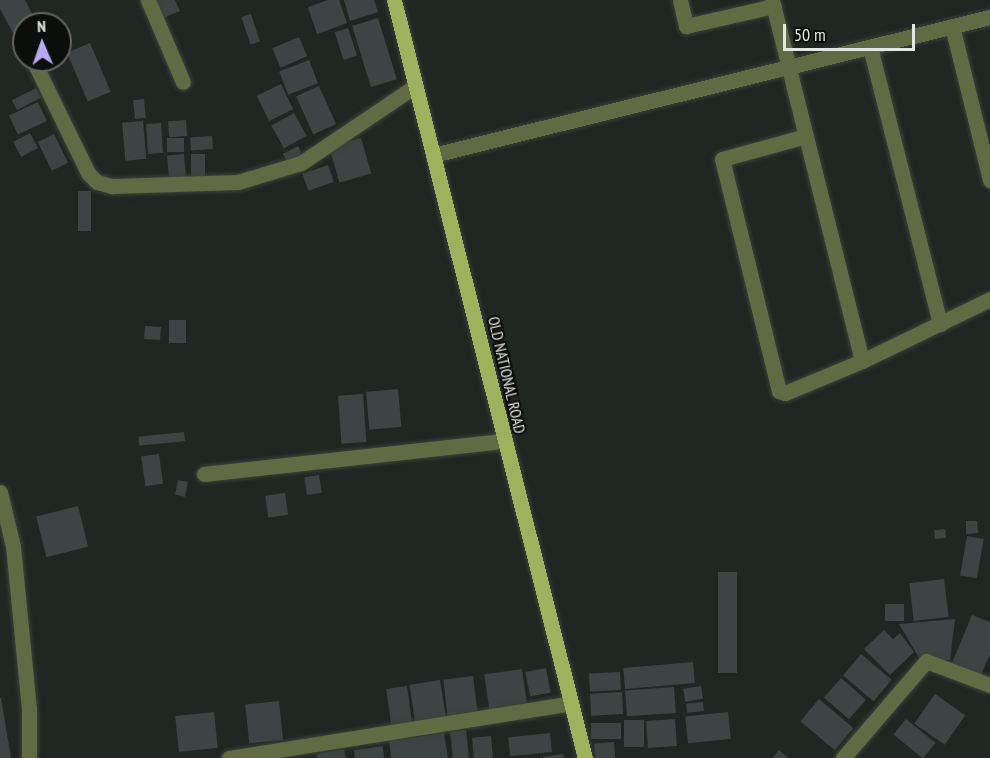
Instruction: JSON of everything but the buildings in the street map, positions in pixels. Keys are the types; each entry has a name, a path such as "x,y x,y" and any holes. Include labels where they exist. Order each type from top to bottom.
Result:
{"main road":[{"name":"OLD NATIONAL ROAD","path":"394,0 585,758"}],"street":[{"path":"148,0 183,82"},
{"path":"680,0 686,26 773,3 862,361"},
{"path":"433,155 990,17"},
{"path":"952,26 990,180"},
{"path":"870,47 940,324"},
{"path":"39,72 88,173 97,182 112,186 238,182 301,163 415,86"},
{"path":"806,136 722,159 779,391 785,393 862,361 990,299"},
{"path":"204,474 504,441"},
{"path":"0,492 13,546 29,709 29,758"},
{"path":"843,758 926,661 990,685"},
{"path":"229,758 571,703"}]}
